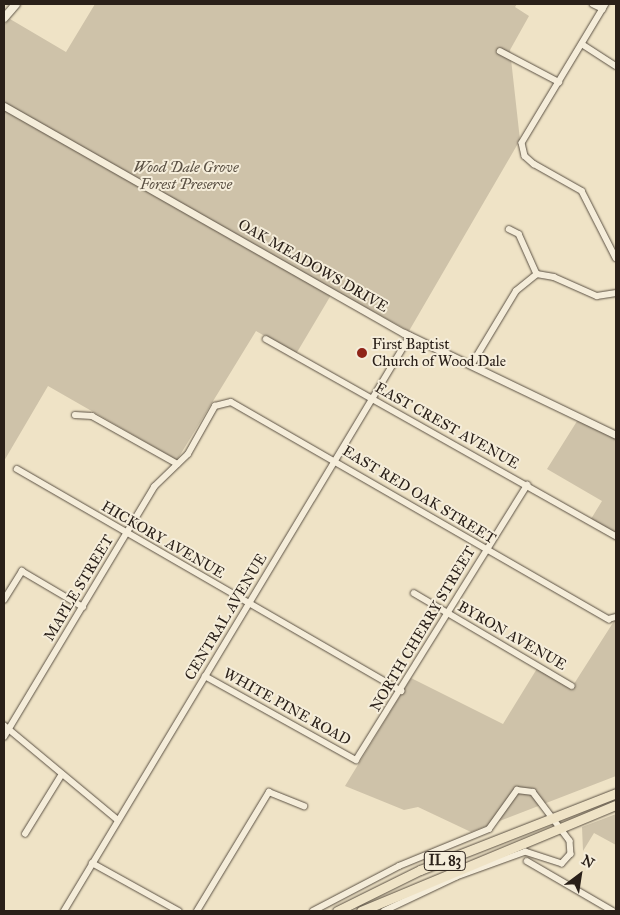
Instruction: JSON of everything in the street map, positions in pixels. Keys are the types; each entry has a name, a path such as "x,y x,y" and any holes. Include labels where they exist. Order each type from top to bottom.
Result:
{"highway":[{"name":"IL 83","path":"337,911 420,870 616,793"},
{"name":"IL 83","path":"361,911 616,805"}],"main road":[{"path":"4,18 16,4"}],"street":[{"path":"593,4 604,6 522,143 525,156 534,164 582,191 616,258"},
{"path":"582,44 616,66"},
{"path":"500,51 559,82"},
{"name":"OAK MEADOWS DRIVE","path":"4,106 410,336 472,364 616,435"},
{"path":"510,229 519,234 537,274"},
{"path":"472,364 516,291 537,274 554,276 597,296 616,294"},
{"name":"CENTRAL AVENUE","path":"64,911 334,459 410,336"},
{"name":"EAST CREST AVENUE","path":"266,339 616,536"},
{"name":"EAST RED OAK STREET","path":"215,406 231,402 334,459 609,619 616,617"},
{"name":"MAPLE STREET","path":"4,737 6,728 83,607 154,487 178,464 215,406"},
{"path":"75,415 92,416 178,464"},
{"name":"HICKORY AVENUE","path":"17,469 402,691"},
{"name":"NORTH CHERRY STREET","path":"356,760 402,691 526,485"},
{"path":"4,600 22,571 83,607"},
{"name":"BYRON AVENUE","path":"414,593 572,686"},
{"name":"WHITE PINE ROAD","path":"206,676 356,760"},
{"path":"6,728 117,820"},
{"path":"25,834 62,774"},
{"path":"314,911 399,866 488,830 518,790 533,792 556,817 563,828 571,849 562,864 526,852 457,877 385,911"},
{"path":"197,911 269,792 277,792 304,806"},
{"path":"527,862 613,911"},
{"path":"92,863 179,911"}],"green space":[{"name":"Wood Dale Grove Forest Preserve","path":"95,4 517,4 515,7 529,16 510,50 520,140 409,331 334,290 296,354 256,331 177,460 48,386 4,461 4,25 10,19 66,52"},
{"path":"579,418 616,437 616,533 591,519 602,501 547,469"},
{"path":"616,618 616,776 471,832 418,807 404,810 345,786 411,678 503,724 538,667 572,687"},
{"path":"616,814 616,845 594,833 583,851 582,827"}],"place":[{"name":"First Baptist Church of Wood Dale","path":"362,353"}]}
